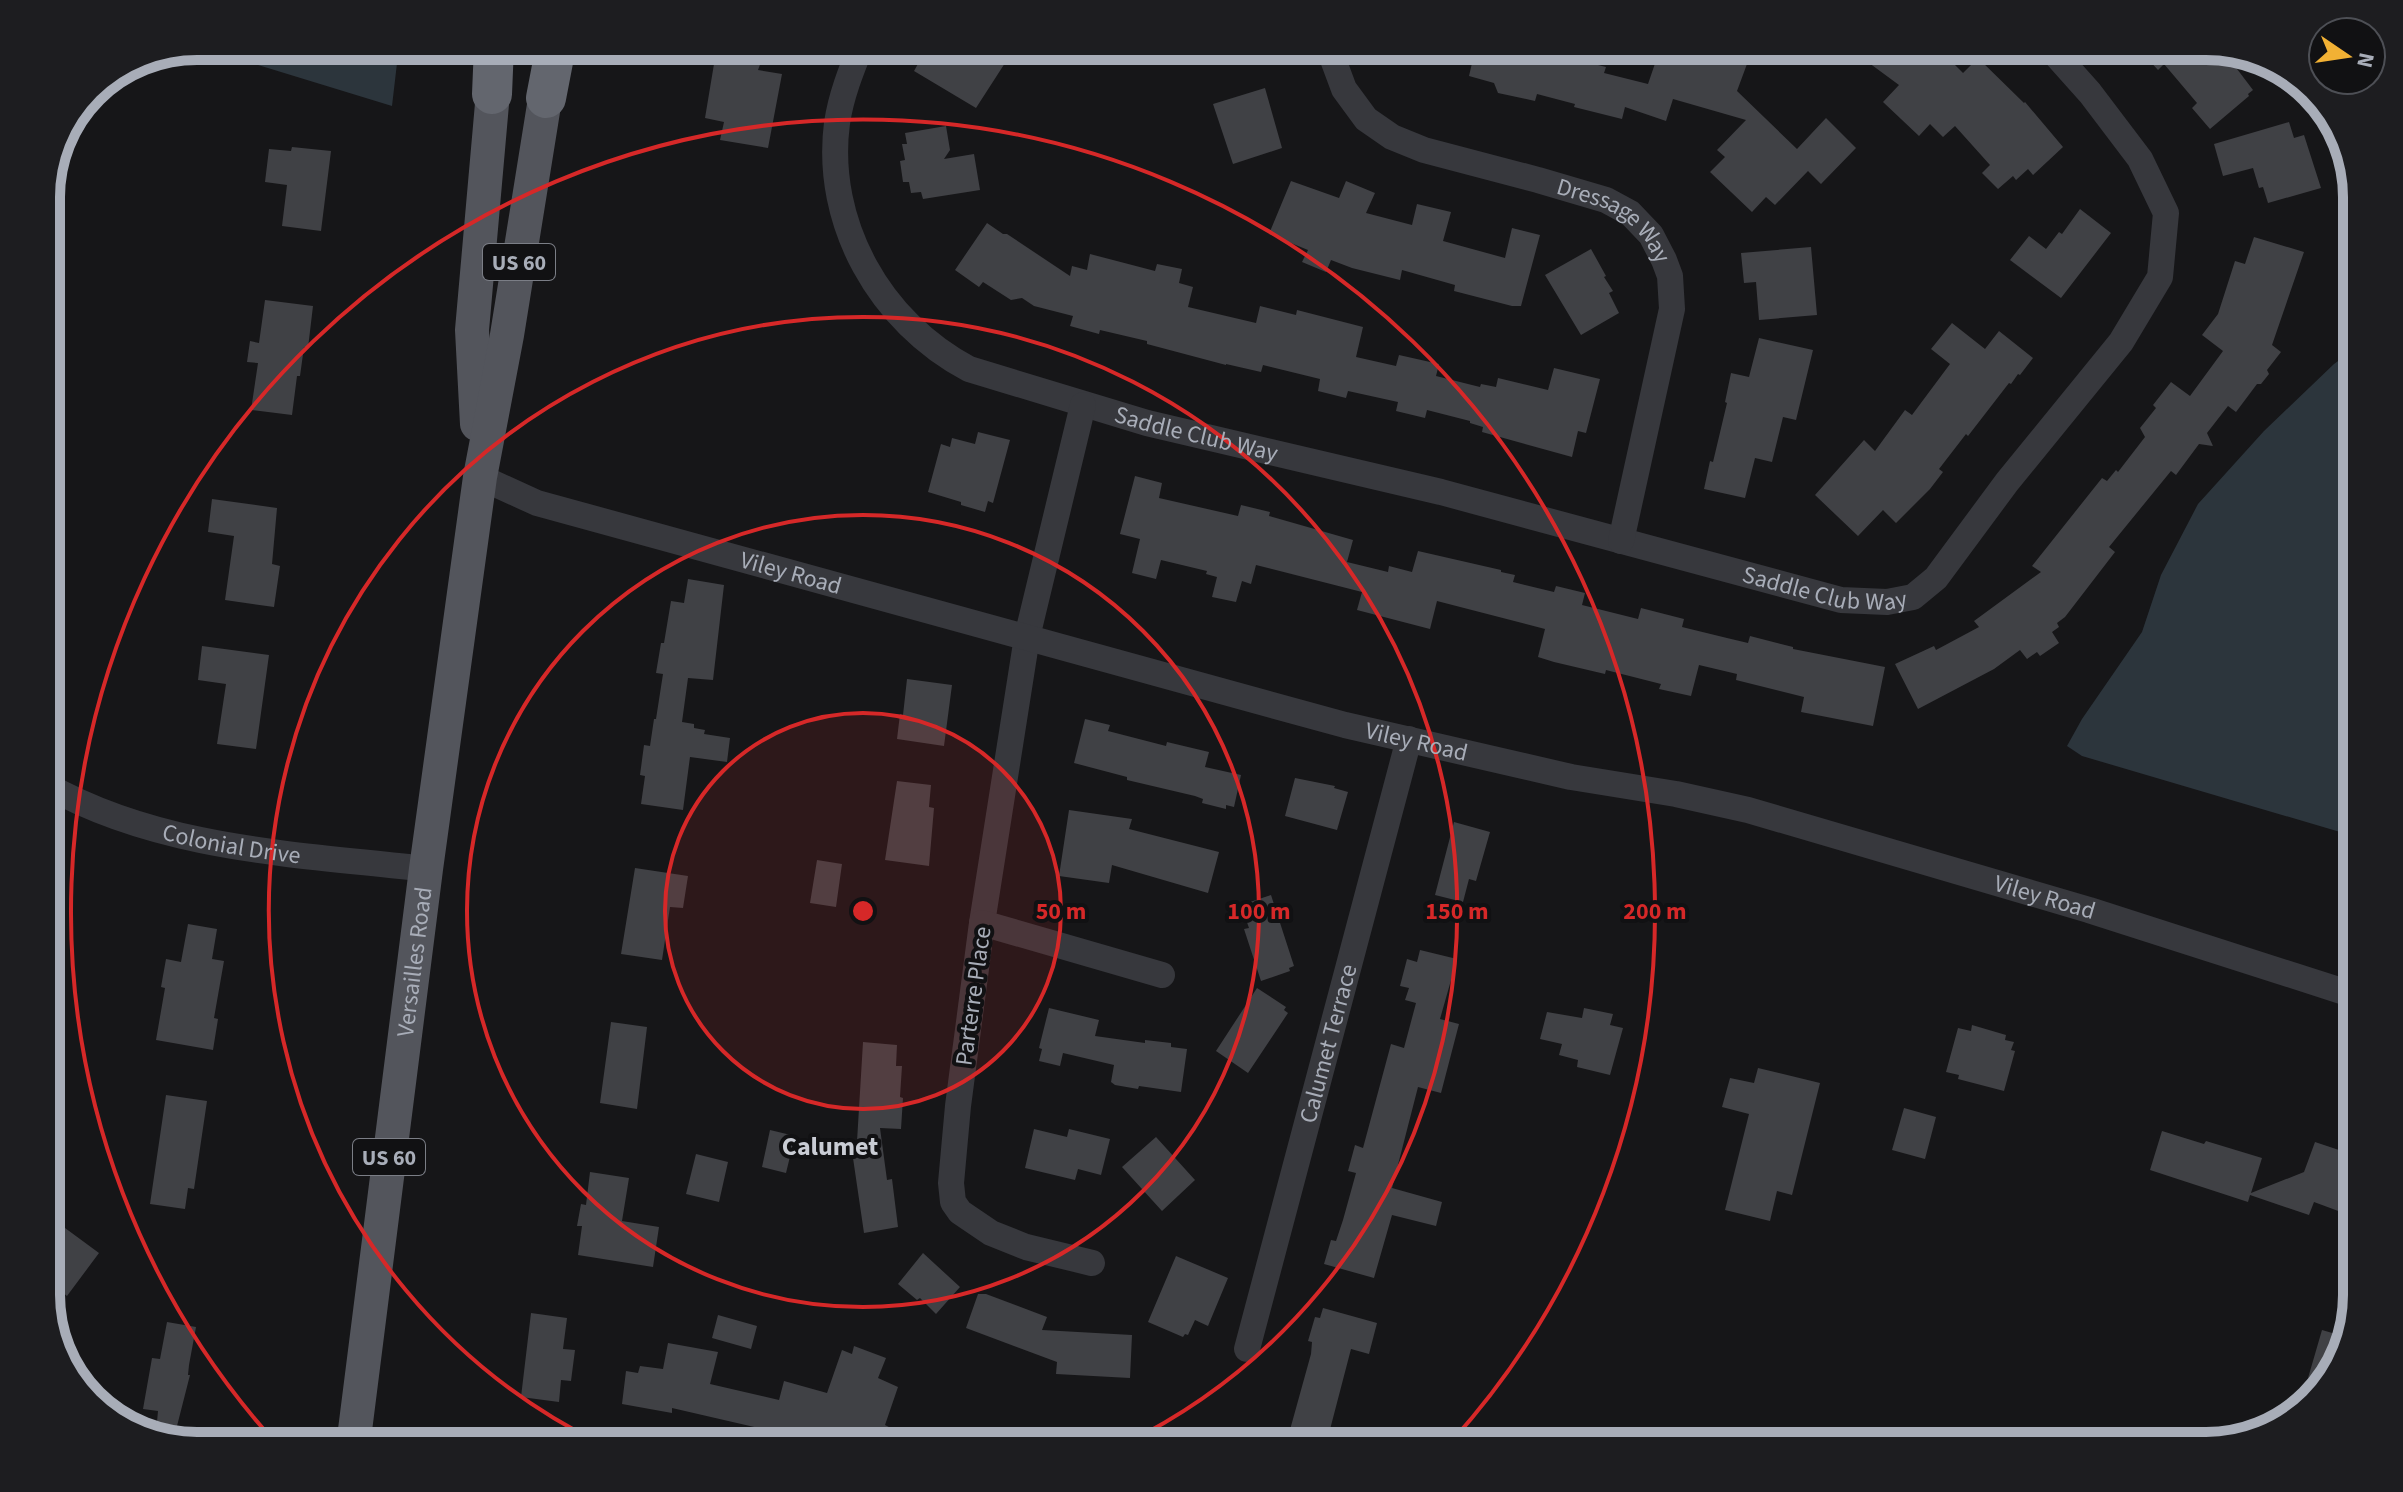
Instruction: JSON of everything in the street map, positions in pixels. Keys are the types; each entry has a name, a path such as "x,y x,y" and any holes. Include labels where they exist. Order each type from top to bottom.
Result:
{"highway":[{"path":"492,94 495,60"},
{"path":"546,98 552,60"}],"main road":[{"name":"Versailles Road","path":"480,477 472,330 492,94"},
{"name":"Versailles Road","path":"355,1432 426,869 480,477 546,98"}],"street":[{"name":"Saddle Club Way","path":"855,60 846,81 837,124 836,171 842,211 869,276 907,325 950,359 969,369 1147,423 1441,492 1841,600 1887,602 1913,597 1936,578 2007,482 2121,342 2160,277 2166,213 2140,159 2061,60"},
{"name":"Dressage Way","path":"1333,60 1344,89 1366,119 1392,137 1424,150 1606,200 1630,213 1651,235 1670,276 1672,309 1621,541"},
{"name":"Saddle Club Way","path":"1027,637 1083,405"},
{"name":"Viley Road","path":"480,477 537,503 1345,725 1571,777 1676,794 1748,810 2089,910 2343,992"},
{"name":"Parterre Place","path":"1027,637 982,923 951,1183 953,1202 960,1212 991,1233 1026,1247 1092,1263"},
{"name":"Calumet Terrace","path":"1247,1349 1409,739"},
{"name":"Colonial Drive","path":"60,793 114,818 196,839 426,869"},
{"path":"982,923 1162,975"}],"shaded area":[{"path":"241,60 397,60 392,106"},
{"path":"2343,357 2343,833 2082,756 2067,746 2142,632 2161,575 2198,504 2264,431"}],"building":[{"path":"715,60 762,60 758,70 782,74 768,148 720,140 724,122 705,118"},
{"path":"920,60 1007,60 976,108 914,71"},
{"path":"1473,60 1562,60 1606,67 1604,73 1648,84 1656,60 1745,60 1747,64 1737,91 1797,149 1826,118 1856,148 1821,184 1808,171 1775,205 1766,197 1752,212 1710,172 1725,157 1717,150 1746,120 1673,99 1666,121 1625,107 1622,119 1537,94 1535,101 1498,93 1494,83 1469,76"},
{"path":"1865,60 1950,60 1963,73 1976,60 1980,60 2025,102 2063,147 2033,175 2028,169 2016,180 2013,176 1998,189 1982,173 1990,165 1955,126 1943,137 1930,124 1919,136 1883,102 1899,85"},
{"path":"2149,60 2224,61 2233,63 2253,90 2210,129 2192,108 2197,103 2164,64 2158,70"},
{"path":"1265,88 1282,148 1233,164 1213,104"},
{"path":"2289,122 2294,138 2304,135 2321,188 2268,203 2253,168 2223,176 2214,144"},
{"path":"946,126 950,150 944,159 974,154 980,190 923,199 921,192 911,193 909,182 903,182 900,161 905,160 902,144 907,144 905,133"},
{"path":"292,147 331,151 321,231 282,226 287,185 265,182 269,149 291,151"},
{"path":"1291,181 1339,198 1346,181 1375,193 1366,213 1412,225 1417,204 1451,212 1443,241 1505,258 1512,228 1540,235 1521,306 1454,291 1455,285 1402,270 1400,280 1331,260 1326,272 1302,262 1308,250 1269,234"},
{"path":"2080,209 2111,233 2061,298 2010,260 2029,236 2046,249 2059,232 2062,234"},
{"path":"987,223 1070,276 1072,266 1087,270 1090,254 1155,271 1157,264 1182,269 1179,283 1193,287 1188,307 1256,323 1260,306 1296,315 1297,310 1363,327 1356,357 1396,366 1399,355 1439,364 1436,376 1480,387 1481,384 1496,387 1498,378 1548,390 1554,368 1600,379 1586,433 1578,431 1572,457 1482,432 1483,427 1470,421 1427,410 1425,418 1396,411 1398,402 1348,391 1346,398 1318,391 1320,379 1263,365 1261,372 1226,365 1147,344 1147,341 1070,326 1073,316 1034,306 1022,298 1011,300 983,282 979,287 955,270"},
{"path":"2254,237 2304,252 2272,345 2281,352 2267,370 2269,374 2261,384 2257,384 2236,412 2228,406 2207,433 2213,446 2199,444 2176,475 2171,471 2109,547 2115,552 2057,623 2059,627 2052,632 2059,643 2040,656 2037,652 2027,659 2020,650 1994,669 1918,709 1895,664 1934,646 1936,650 1979,627 1974,621 2041,572 2032,566 2102,478 2107,481 2116,470 2118,472 2145,437 2140,428 2171,382 2190,396 2223,351 2202,335 2218,314 2235,261 2245,264"},
{"path":"1811,247 1817,315 1759,320 1756,282 1744,283 1741,253"},
{"path":"1591,249 1613,291 1609,293 1619,313 1581,335 1545,275"},
{"path":"265,300 313,306 308,348 304,347 300,376 297,376 292,415 251,410 258,363 247,362 250,341 259,343"},
{"path":"1952,323 1985,349 1999,331 2033,358 2009,383 1968,436 1966,434 1939,469 1943,472 1930,489 1896,523 1883,510 1858,536 1815,495 1864,440 1875,451 1905,410 1912,415 1950,364 1931,349"},
{"path":"1759,338 1813,350 1796,420 1783,417 1772,462 1755,458 1745,498 1704,489 1727,403 1731,373 1749,377"},
{"path":"978,432 1010,440 993,503 988,501 985,512 928,492 941,444 950,447 952,438 975,444"},
{"path":"1135,476 1162,483 1159,498 1238,516 1241,505 1353,540 1347,562 1388,572 1389,566 1412,572 1418,551 1501,570 1515,575 1513,582 1554,592 1556,586 1585,593 1582,605 1638,619 1641,608 1684,619 1682,627 1727,638 1748,643 1750,636 1793,649 1885,667 1873,726 1801,712 1804,697 1736,680 1737,674 1699,665 1691,696 1659,689 1661,684 1606,670 1605,674 1554,662 1538,657 1545,629 1437,601 1430,629 1357,610 1362,592 1256,565 1251,584 1242,581 1236,602 1212,597 1217,577 1206,574 1207,571 1161,560 1156,579 1132,573 1140,539 1120,534"},
{"path":"212,499 277,508 272,564 280,566 274,607 225,600 234,536 208,532"},
{"path":"688,579 724,585 713,680 688,678 682,722 705,730 704,734 730,738 727,762 690,757 683,810 641,804 645,776 640,775 644,745 650,746 656,719 663,674 656,673 671,601 684,603"},
{"path":"202,646 269,655 256,749 217,744 226,684 198,680"},
{"path":"907,679 952,685 944,746 897,739"},
{"path":"1085,719 1110,725 1108,731 1166,746 1167,742 1209,752 1205,767 1241,775 1234,807 1226,805 1226,809 1202,803 1203,799 1195,796 1127,780 1127,777 1074,763"},
{"path":"1295,778 1335,786 1348,792 1337,830 1285,816"},
{"path":"897,781 931,785 929,807 934,808 929,866 885,860"},
{"path":"1069,810 1132,819 1129,829 1219,852 1208,893 1112,865 1109,883 1059,876"},
{"path":"1454,822 1490,832 1476,881 1469,879 1463,902 1435,895"},
{"path":"817,860 842,864 836,907 810,903"},
{"path":"635,868 688,876 683,908 670,907 662,960 621,954"},
{"path":"1271,895 1294,966 1289,968 1290,971 1261,981 1244,929 1249,928 1241,905"},
{"path":"188,924 217,929 212,959 224,961 214,1018 218,1019 213,1050 156,1040 165,988 161,987 166,959 181,962"},
{"path":"1420,950 1457,959 1440,1019 1459,1024 1441,1093 1418,1087 1392,1188 1442,1202 1436,1226 1392,1215 1374,1278 1324,1264 1331,1240 1336,1241 1343,1220 1356,1173 1348,1171 1355,1145 1363,1148 1391,1044 1404,1048 1416,1003 1405,1000 1409,988 1400,986 1407,959 1417,962"},
{"path":"1257,988 1286,1007 1284,1010 1288,1013 1248,1073 1216,1051"},
{"path":"1049,1008 1099,1020 1095,1036 1171,1043 1171,1047 1187,1049 1181,1092 1115,1085 1111,1082 1114,1065 1063,1053 1060,1066 1039,1061 1042,1049 1039,1048"},
{"path":"1584,1008 1613,1014 1610,1025 1623,1028 1610,1075 1577,1067 1578,1060 1559,1055 1562,1044 1540,1039 1547,1012 1582,1018"},
{"path":"611,1022 647,1027 637,1109 600,1103"},
{"path":"1972,1025 2006,1035 2005,1040 2014,1042 2011,1050 2015,1051 2004,1091 1958,1079 1959,1075 1946,1072 1958,1028 1971,1031"},
{"path":"863,1042 897,1045 896,1066 902,1066 900,1097 903,1098 901,1129 880,1128 887,1180 892,1179 898,1227 864,1233 853,1158 856,1158"},
{"path":"1758,1068 1820,1083 1792,1195 1777,1191 1770,1221 1725,1210 1749,1114 1722,1107 1730,1078 1754,1083"},
{"path":"166,1095 207,1101 194,1189 188,1188 185,1209 150,1204"},
{"path":"1904,1108 1936,1117 1925,1159 1892,1150"},
{"path":"1034,1129 1067,1137 1069,1129 1110,1139 1101,1175 1078,1169 1075,1180 1025,1168"},
{"path":"770,1130 795,1136 786,1173 762,1167"},
{"path":"2162,1131 2204,1144 2206,1141 2262,1158 2251,1193 2304,1172 2315,1142 2343,1151 2343,1209 2341,1212 2314,1202 2309,1215 2250,1195 2248,1202 2150,1170"},
{"path":"1156,1137 1195,1180 1162,1211 1122,1167"},
{"path":"696,1154 728,1162 719,1202 686,1194"},
{"path":"590,1172 629,1178 622,1221 659,1227 653,1267 578,1255 582,1226 577,1226 581,1204 586,1205"},
{"path":"60,1224 99,1253 67,1296 60,1291"},
{"path":"923,1253 960,1287 936,1314 920,1298 917,1300 898,1284"},
{"path":"1176,1256 1228,1278 1208,1326 1195,1320 1188,1335 1183,1337 1148,1322"},
{"path":"978,1294 986,1294 1047,1317 1042,1330 1132,1335 1130,1378 1056,1374 1057,1362 966,1328"},
{"path":"1323,1308 1377,1323 1369,1354 1351,1349 1329,1432 1289,1432 1311,1354 1312,1342 1308,1341 1315,1317 1320,1318"},
{"path":"531,1313 567,1318 563,1349 575,1350 571,1381 561,1380 559,1402 521,1397"},
{"path":"718,1315 757,1326 751,1349 712,1338"},
{"path":"167,1322 196,1327 190,1375 177,1426 157,1422 158,1411 143,1409 152,1358 160,1359"},
{"path":"2322,1330 2337,1334 2325,1363 2304,1390"},
{"path":"668,1343 718,1352 710,1384 779,1400 784,1381 827,1393 842,1350 852,1354 854,1346 886,1358 878,1378 898,1387 885,1425 899,1432 776,1432 672,1408 672,1413 622,1404 626,1371 638,1373 640,1366 663,1369"}],"district":[{"name":"Calumet","path":"830,1146"}]}
